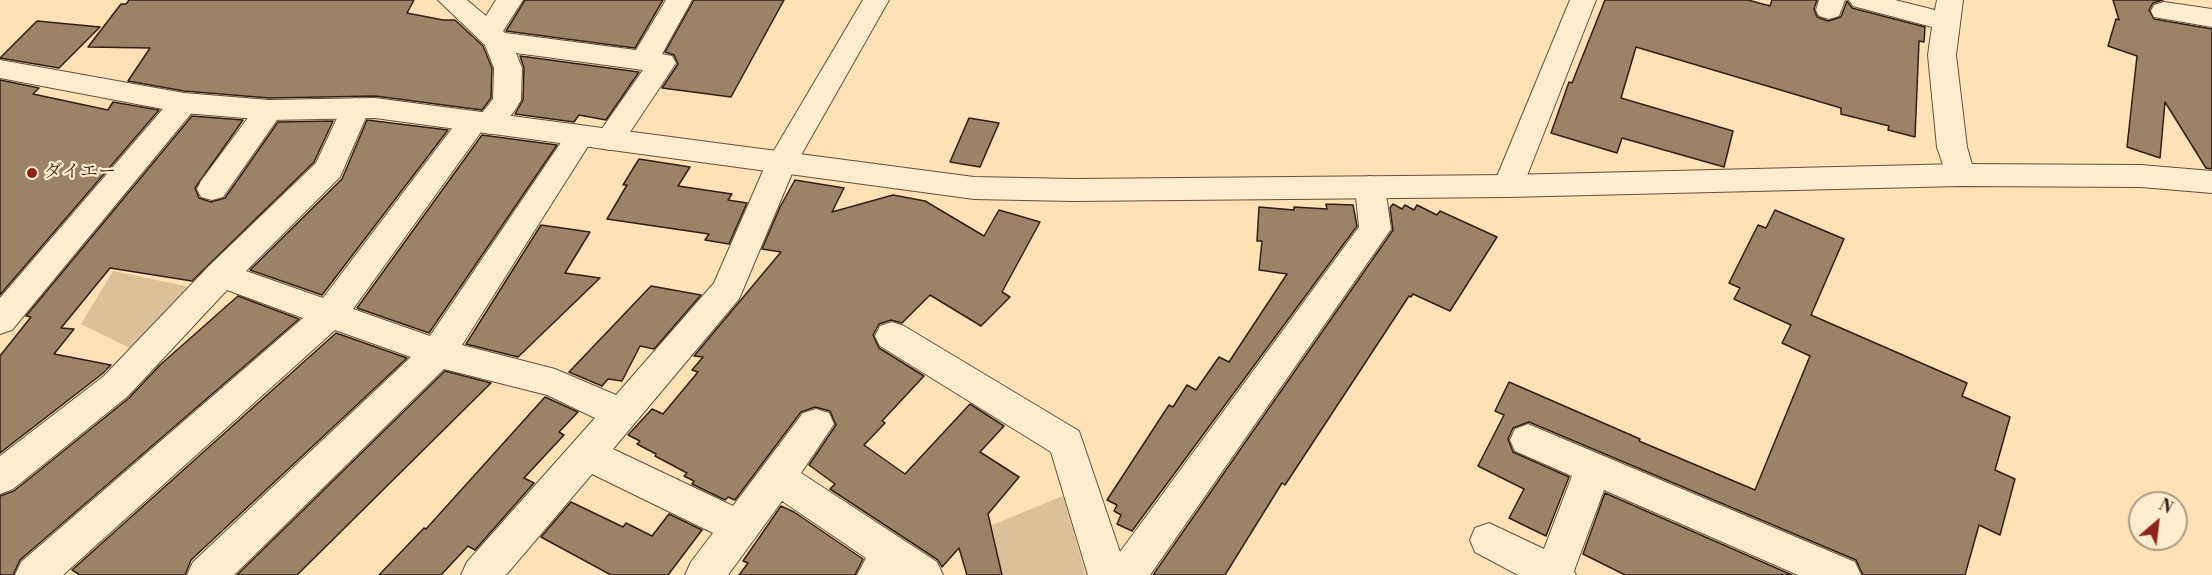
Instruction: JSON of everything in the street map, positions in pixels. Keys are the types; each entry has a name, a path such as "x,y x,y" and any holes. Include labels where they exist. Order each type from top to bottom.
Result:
{"street":[{"path":"35,575 331,313 481,123 507,100 508,68 493,37 451,0"},
{"path":"493,37 510,0"},
{"path":"644,60 680,0"},
{"path":"481,575 727,290 781,164 876,0"},
{"path":"1508,186 1582,0"},
{"path":"1862,0 1948,11 1942,55 1952,147 1960,175"},
{"path":"2162,6 2212,18"},
{"path":"2162,6 2176,41"},
{"path":"207,575 438,353 595,138 662,63 493,37"},
{"path":"0,69 184,103 269,110 375,108 974,188 1073,190 1508,186 1960,175 2141,176 2212,182"},
{"path":"0,321 184,103"},
{"path":"0,478 116,387 221,275 329,169 355,108"},
{"path":"212,189 269,110"},
{"path":"1127,575 1376,230 1370,187"},
{"path":"221,275 438,353 555,383 621,414"},
{"path":"892,336 1066,442 1108,575"},
{"path":"705,575 816,424"},
{"path":"1528,440 1841,575"},
{"path":"587,454 740,528"},
{"path":"1489,540 1554,575 1593,468"},
{"path":"777,477 884,563 923,575"}],"shaded area":[{"path":"113,271 190,287 132,349 81,324"},
{"path":"1063,496 1086,575 1002,575 992,525"}],"building":[{"path":"129,0 414,0 407,13 455,20 483,46 492,68 491,98 482,110 375,96 269,98 184,91 128,81 150,48 88,47 121,4 126,4"},
{"path":"525,0 663,0 635,48 506,31"},
{"path":"694,0 784,0 731,97 662,88 678,64 674,55 665,52"},
{"path":"1605,0 1748,0 1770,6 1772,0 1817,0 1814,9 1817,17 1828,21 1841,17 1847,1 1852,8 1925,27 1924,42 1919,41 1915,137 1888,130 1889,126 1841,114 1841,108 1636,47 1621,98 1733,131 1724,167 1622,138 1617,153 1551,133 1569,82 1572,83"},
{"path":"2113,0 2163,0 2153,3 2149,10 2154,19 2212,29 2212,169 2206,168 2165,102 2160,158 2127,147 2137,56 2108,46 2116,19 2119,20"},
{"path":"37,21 100,27 59,68 0,58"},
{"path":"520,56 639,72 606,120 579,115 574,122 515,114 523,100 524,68"},
{"path":"0,80 39,88 33,94 108,110 113,102 159,110 0,295"},
{"path":"192,116 243,120 195,188 199,198 211,202 225,198 278,122 333,121 314,162 192,281 110,268 61,328 74,329 54,354 111,365 0,453 0,356 31,317 26,316"},
{"path":"969,118 999,123 980,167 950,162"},
{"path":"367,120 448,130 322,295 250,270 342,179"},
{"path":"482,135 557,145 429,333 357,308"},
{"path":"639,159 690,167 678,186 732,194 728,200 747,203 729,244 705,240 709,234 607,219 627,185 623,185"},
{"path":"795,180 844,188 832,212 893,195 925,201 984,236 999,210 1040,222 1002,292 1010,297 981,326 930,295 902,323 891,320 879,324 873,335 879,348 924,376 882,421 885,423 864,445 905,474 970,404 1004,426 980,452 1019,477 988,514 1002,575 967,575 959,548 942,567 938,560 830,489 835,484 809,465 836,425 830,411 815,407 801,412 735,500 728,497 725,500 692,484 694,481 684,476 687,473 655,456 656,454 637,444 640,441 628,435 652,409 663,414 698,372 692,370 703,357 694,356 781,252 762,249 780,207"},
{"path":"1326,204 1353,205 1357,226 1132,531 1117,524 1121,515 1114,511 1117,505 1107,500 1169,405 1173,407 1187,385 1196,390 1219,357 1229,362 1287,274 1259,270 1262,241 1257,241 1259,207 1294,210 1294,207 1327,209"},
{"path":"1393,204 1402,209 1405,205 1414,210 1417,205 1437,215 1440,211 1497,237 1450,311 1413,294 1409,296 1285,485 1282,483 1225,575 1153,575 1393,230 1390,208"},
{"path":"1775,210 1844,239 1811,315 1967,383 1962,396 2010,417 1995,470 2015,479 2000,535 1979,525 1965,575 1863,575 1856,560 1529,422 1513,428 1508,439 1513,452 1569,477 1546,536 1509,518 1524,489 1478,466 1504,415 1495,411 1509,382 1755,490 1810,356 1782,343 1791,325 1734,299 1740,288 1729,283 1758,225 1766,228"},
{"path":"541,225 590,232 565,273 600,278 518,357 466,344"},
{"path":"651,286 701,295 654,349 640,346 622,381 608,379 602,386 569,372"},
{"path":"238,296 299,319 20,560 13,575 0,575 0,496 14,491 129,398 160,365"},
{"path":"336,333 407,358 191,560 185,575 80,575 72,570"},
{"path":"445,371 491,383 297,575 237,575"},
{"path":"545,397 578,412 559,432 564,435 524,478 534,483 475,550 468,546 441,575 379,575 424,528 426,529"},
{"path":"1605,493 1792,575 1625,575 1583,554"},
{"path":"571,502 623,527 626,523 652,536 669,514 702,530 668,575 611,575 541,537"},
{"path":"781,506 794,512 863,559 855,575 739,575 748,563 743,561"}],"place":[{"name":"ダイエー","path":"32,173"}]}
